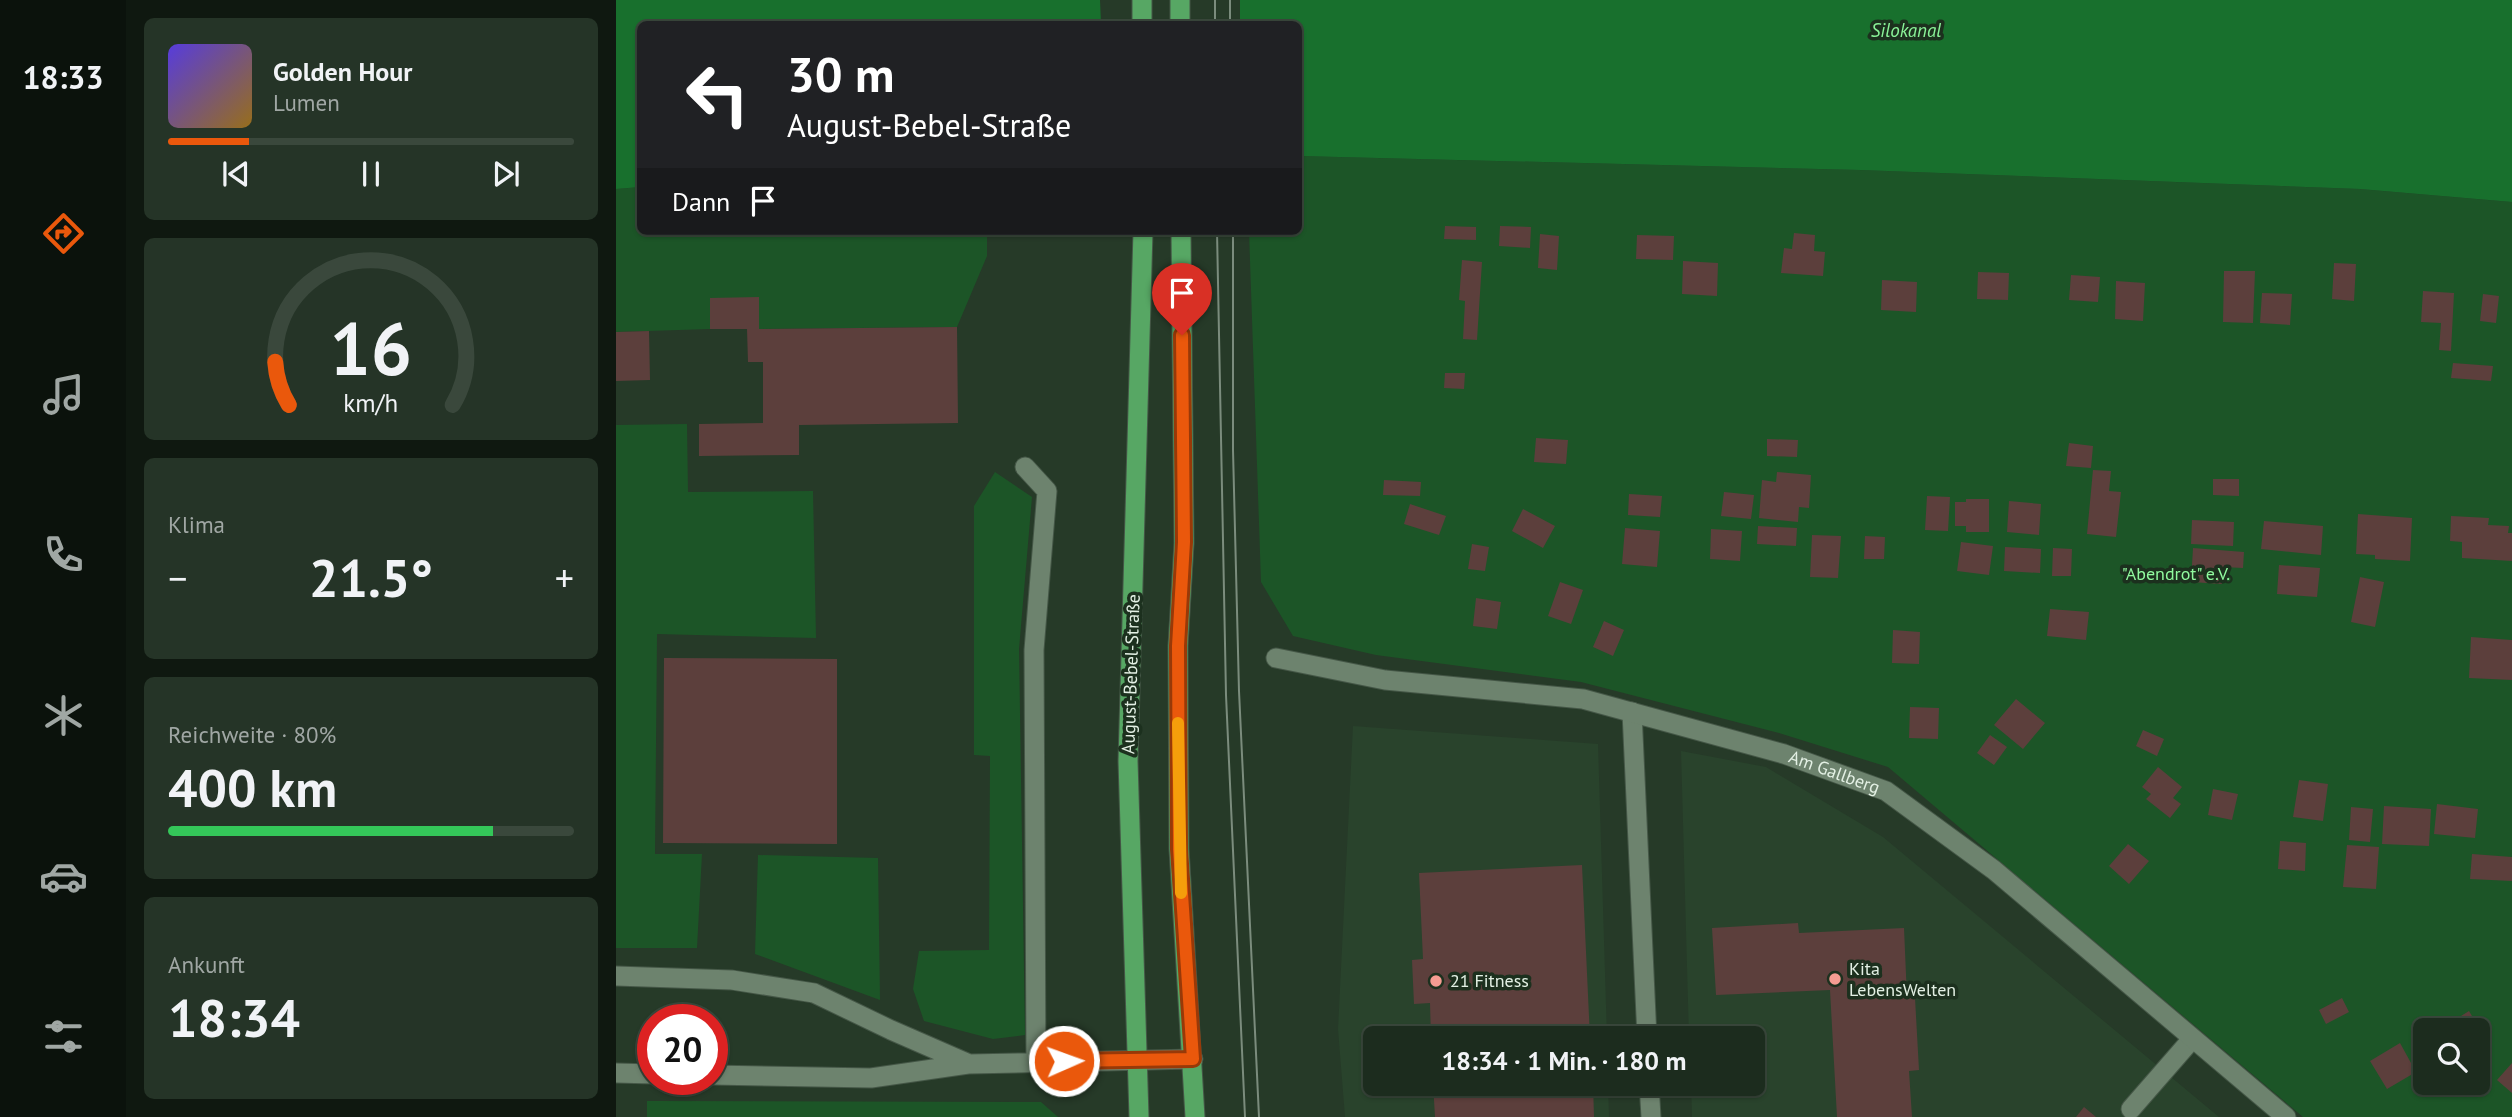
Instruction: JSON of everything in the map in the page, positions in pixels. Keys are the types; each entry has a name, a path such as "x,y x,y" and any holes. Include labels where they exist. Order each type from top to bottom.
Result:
{"main road":[{"path":"1142,0 1142,21"},
{"path":"1180,0 1180,21"},
{"name":"August-Bebel-Straße","path":"1139,1117 1128,761 1143,235"},
{"path":"1181,235 1184,542 1178,646 1179,849 1195,1117"}],"street":[{"path":"1025,467 1047,491 1034,650 1036,1062"},
{"name":"Am Gallberg","path":"1276,658 1385,680 1583,699 1784,754 1886,790 1994,870 2286,1117"},
{"path":"1632,712 1646,1026"},
{"path":"616,976 732,980 814,993 969,1064"},
{"path":"2131,1110 2192,1039"},
{"path":"728,1075 871,1078 969,1064 1193,1059"},
{"path":"616,1073 637,1074"},
{"path":"1650,1096 1651,1117"}],"shaded area":[{"path":"1353,726 1598,744 1607,1026 1363,1026 1363,1096 1608,1096 1609,1117 1345,1117 1338,1029"},
{"name":"Kita LebensWelten","path":"1681,751 1766,767 1883,837 2219,1117 1692,1117 1691,1096 1765,1096 1765,1026 1689,1026"}],"green space":[{"name":"\"Abendrot\" e.V.","path":"1302,156 1860,170 2360,189 2512,202 2512,1117 2303,1117 1888,767 1779,733 1581,682 1376,655 1293,636 1261,582 1249,235 1302,235"},
{"path":"637,187 637,235 987,235 987,256 957,327 759,329 759,298 710,298 710,329 616,332 616,189"},
{"path":"687,424 688,492 813,491 816,638 657,634 655,854 702,854 697,948 616,948 616,425"},
{"path":"995,472 1032,497 1019,649 1025,1035 993,1039 924,1021 913,989 919,951 989,950 990,756 974,755 974,506"},
{"path":"758,855 878,858 880,1000 755,954"},
{"path":"647,1101 1041,1102 1058,1117 647,1117"}],"water":[{"name":"Silokanal","path":"616,0 2512,0 2512,202 2360,189 1860,170 1302,156 1302,21 637,21 637,187 616,189"}],"pier":[{"path":"1100,0 1240,0 1240,21 1101,21"}],"building":[{"path":"1445,226 1476,227 1476,240 1444,239"},
{"path":"1500,226 1531,227 1530,248 1499,246"},
{"path":"1794,233 1815,235 1814,251 1825,252 1823,276 1781,273 1784,248 1792,249"},
{"path":"1540,234 1559,236 1557,270 1538,268"},
{"path":"1637,235 1674,236 1673,260 1636,259"},
{"path":"1462,260 1482,262 1477,340 1463,339 1465,301 1459,300"},
{"path":"1683,261 1718,263 1717,296 1682,294"},
{"path":"2334,263 2356,264 2354,301 2332,299"},
{"path":"2224,271 2255,271 2253,323 2223,322"},
{"path":"1978,272 2009,273 2008,300 1977,299"},
{"path":"2071,275 2100,277 2098,302 2069,300"},
{"path":"1882,280 1917,282 1916,312 1881,310"},
{"path":"2116,281 2145,283 2143,321 2115,319"},
{"path":"2423,291 2454,293 2451,351 2439,350 2441,323 2421,322"},
{"path":"2262,293 2292,294 2290,325 2260,323"},
{"path":"2483,294 2499,296 2496,323 2480,321"},
{"path":"759,297 759,329 957,327 958,423 799,425 799,455 699,456 699,424 763,423 763,362 748,362 747,329 710,329 710,298"},
{"path":"649,331 650,380 616,381 616,332"},
{"path":"2453,363 2493,366 2491,381 2451,378"},
{"path":"1445,373 1465,373 1464,389 1444,388"},
{"path":"1536,438 1568,440 1566,464 1534,462"},
{"path":"1767,439 1798,440 1797,457 1767,456"},
{"path":"2069,443 2093,446 2091,468 2066,466"},
{"path":"2093,470 2111,471 2109,491 2121,492 2116,537 2087,534"},
{"path":"1777,472 1811,475 1809,508 1799,507 1798,522 1759,518 1762,480 1776,482"},
{"path":"2213,479 2239,479 2239,496 2213,495"},
{"path":"1384,480 1421,482 1420,496 1383,495"},
{"path":"1724,492 1754,495 1751,519 1721,516"},
{"path":"1629,494 1662,496 1660,517 1628,515"},
{"path":"1927,496 1950,497 1948,531 1925,530"},
{"path":"1966,499 1989,499 1989,532 1966,532 1966,526 1955,526 1955,502 1966,502"},
{"path":"2009,501 2041,504 2039,535 2007,532"},
{"path":"1410,504 1446,516 1439,535 1404,524"},
{"path":"1523,509 1555,526 1543,548 1512,531"},
{"path":"2358,514 2412,518 2410,561 2375,559 2375,555 2356,554"},
{"path":"2451,516 2489,518 2488,525 2509,526 2508,533 2512,533 2512,561 2462,558 2462,542 2450,541"},
{"path":"2192,520 2234,522 2233,546 2191,544"},
{"path":"2264,521 2323,526 2321,555 2261,549"},
{"path":"1758,526 1797,528 1796,546 1757,544"},
{"path":"1625,528 1660,531 1657,567 1622,564"},
{"path":"1711,529 1742,531 1740,561 1710,559"},
{"path":"1812,535 1841,536 1838,578 1810,577"},
{"path":"1865,536 1885,537 1884,559 1864,559"},
{"path":"1961,542 1993,546 1989,575 1957,571"},
{"path":"1472,544 1489,547 1485,571 1468,569"},
{"path":"2005,547 2041,549 2040,573 2004,571"},
{"path":"2053,548 2072,549 2071,576 2052,576"},
{"path":"2193,548 2244,552 2243,568 2223,567 2222,584 2191,582"},
{"path":"2279,565 2320,568 2317,597 2277,594"},
{"path":"2360,577 2384,582 2375,627 2351,622"},
{"path":"1560,582 1583,590 1571,624 1548,616"},
{"path":"1476,598 1501,602 1497,629 1473,626"},
{"path":"2050,609 2089,612 2086,640 2047,636"},
{"path":"1604,621 1624,630 1613,656 1593,647"},
{"path":"1893,630 1920,632 1919,664 1892,663"},
{"path":"2471,637 2512,640 2512,680 2469,678"},
{"path":"664,658 837,659 837,844 663,843"},
{"path":"2016,699 2045,723 2023,749 1994,725"},
{"path":"1910,707 1939,708 1938,739 1909,738"},
{"path":"2143,730 2164,739 2157,756 2136,746"},
{"path":"1990,735 2007,747 1994,765 1977,753"},
{"path":"2158,767 2182,787 2173,798 2181,804 2170,818 2146,799 2151,794 2142,787"},
{"path":"2299,780 2328,784 2323,821 2293,817"},
{"path":"2213,789 2238,794 2232,820 2208,815"},
{"path":"2437,804 2478,809 2475,838 2434,834"},
{"path":"2384,806 2431,809 2429,846 2382,844"},
{"path":"2351,807 2373,809 2370,842 2349,840"},
{"path":"2280,841 2306,843 2305,871 2278,869"},
{"path":"2128,844 2149,861 2129,884 2109,866"},
{"path":"2347,845 2379,847 2376,889 2343,887"},
{"path":"2472,854 2512,857 2512,881 2470,879"},
{"path":"1582,865 1589,1026 1431,1026 1430,1003 1414,1004 1412,960 1423,959 1419,873"},
{"path":"1798,923 1799,933 1904,928 1907,998 1915,998 1919,1070 1909,1071 1912,1117 1837,1117 1830,990 1716,995 1712,928"},
{"path":"2342,998 2349,1012 2326,1024 2319,1010"},
{"path":"2469,1011 2473,1018 2458,1018"},
{"path":"2400,1043 2413,1067 2413,1074 2387,1089 2370,1061"},
{"path":"2512,1063 2512,1093 2497,1080"},
{"path":"1434,1096 1593,1096 1594,1117 1435,1117"},
{"path":"2084,1107 2096,1117 2076,1117"}],"tram line":[{"path":"1215,0 1215,21"},
{"path":"1230,0 1230,21"},
{"path":"1217,235 1226,695 1245,1117"},
{"path":"1233,235 1233,450 1239,691 1259,1117"}],"slow traffic":[{"path":"1178,723 1181,893"}],"place":[{"name":"Kita LebensWelten","path":"1835,979"},
{"name":"21 Fitness","path":"1436,981"}],"route":[{"path":"1064,1061 1193,1059 1179,849 1178,646 1184,542 1182,335"}]}
